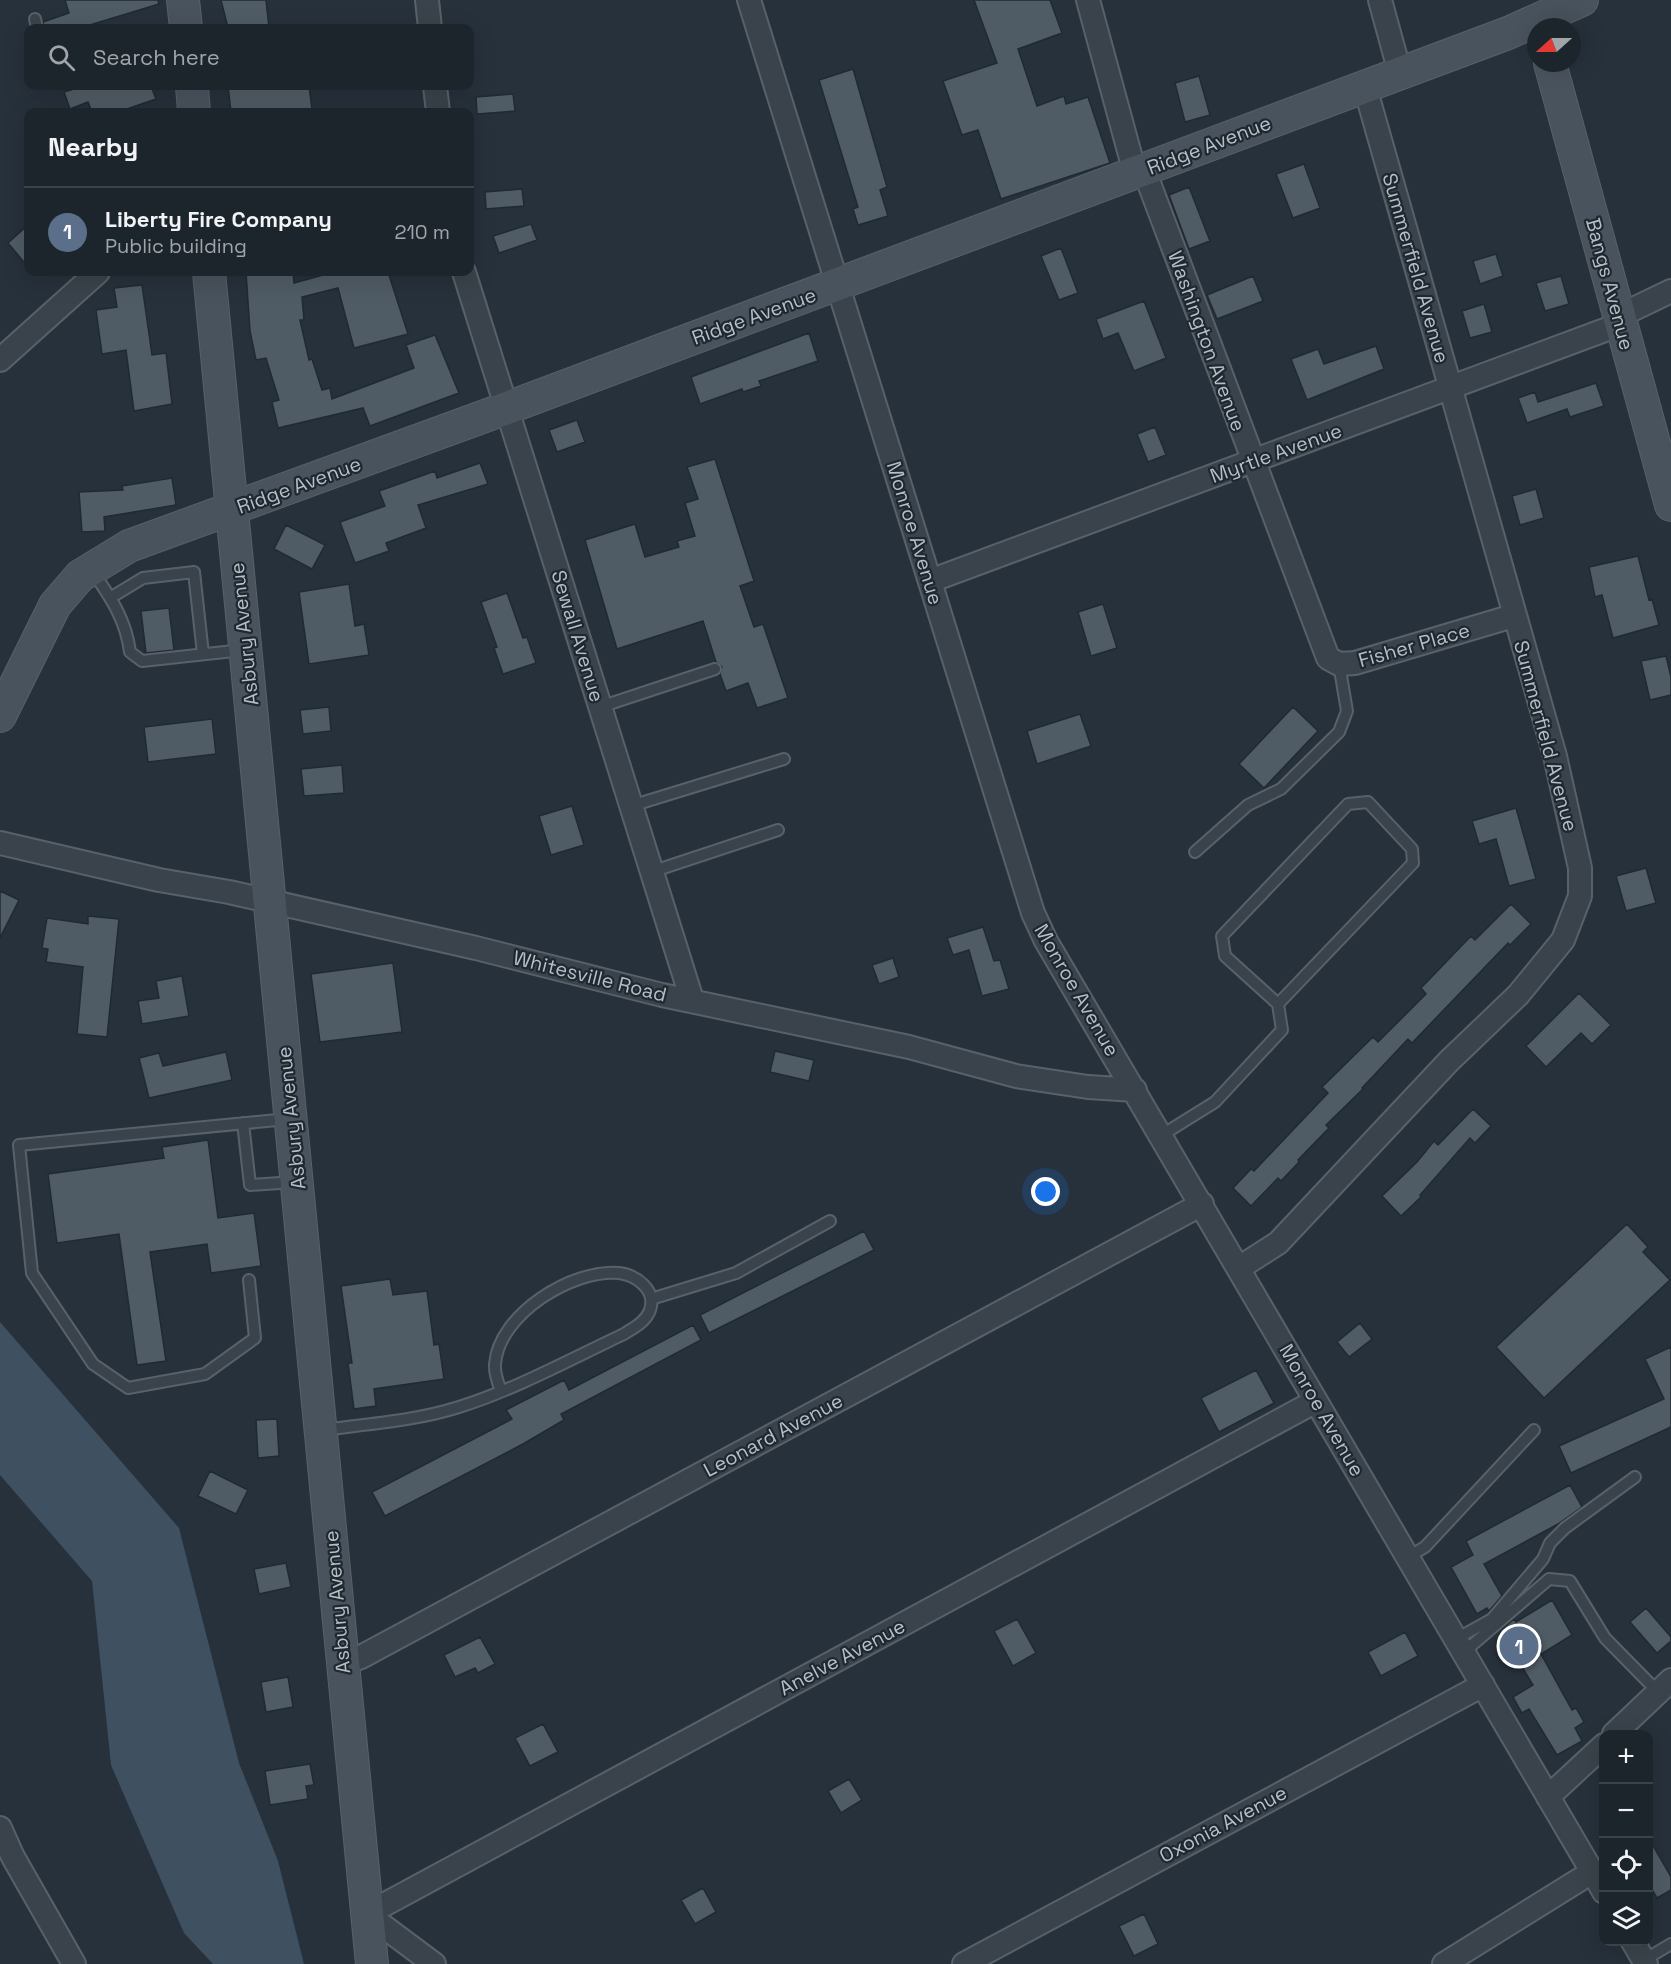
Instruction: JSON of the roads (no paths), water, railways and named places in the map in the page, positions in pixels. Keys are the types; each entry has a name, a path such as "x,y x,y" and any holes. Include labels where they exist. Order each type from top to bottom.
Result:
{"street":[{"path":"183,0 186,24"},
{"path":"427,0 430,24"},
{"name":"Monroe Avenue","path":"749,0 1033,913 1046,941 1162,1135 1599,1884"},
{"name":"Washington Avenue","path":"1088,0 1139,171 1324,646"},
{"path":"1380,0 1400,73"},
{"name":"Ridge Avenue","path":"0,716 55,605 80,576 129,546 507,408 1365,87 1537,16 1582,0"},
{"name":"Bangs Avenue","path":"1552,72 1671,506"},
{"name":"Summerfield Avenue","path":"1239,1268 1278,1243 1449,1061 1518,995 1563,940 1575,915 1580,896 1580,868 1555,756 1513,616 1365,87"},
{"path":"192,90 194,108"},
{"path":"435,90 438,108"},
{"path":"0,360 94,276"},
{"name":"Asbury Avenue","path":"209,276 372,1964"},
{"name":"Sewall Avenue","path":"465,276 692,1000"},
{"name":"Myrtle Avenue","path":"930,581 1449,389 1620,320 1671,291"},
{"name":"Fisher Place","path":"1324,646 1328,658 1338,664 1355,663 1513,616"},
{"name":"Whitesville Road","path":"0,843 909,1047 1017,1076 1088,1087 1135,1090"},
{"name":"Leonard Avenue","path":"342,1664 372,1651 1202,1204"},
{"name":"Anelve Avenue","path":"367,1914 1316,1401"},
{"name":"Oxonia Avenue","path":"964,1964 1483,1685"},
{"path":"1618,1730 1664,1686"},
{"path":"1548,1797 1599,1750"},
{"path":"0,1828 13,1857 74,1964"},
{"path":"1444,1964 1592,1872"},
{"path":"367,1914 434,1964"}],"lane":[{"path":"92,569 128,631 130,652 142,661 245,649"},
{"path":"110,598 143,578 194,572 203,654"},
{"path":"1195,852 1248,805 1281,789 1339,732 1347,711 1338,664"},
{"path":"600,707 715,669"},
{"path":"631,806 784,759"},
{"path":"1162,1135 1215,1102 1282,1030 1278,1005 1225,956 1222,936 1348,804 1368,802 1412,849 1413,863 1278,1005"},
{"path":"651,872 778,830"},
{"path":"249,1280 255,1338 205,1374 128,1388 93,1364 32,1273 19,1145 291,1118"},
{"path":"243,1123 250,1185 297,1182"},
{"path":"651,1299 736,1274 830,1221"},
{"path":"321,1430 418,1417 458,1408 501,1391 624,1334 643,1321 651,1309 651,1299 645,1285 635,1277 619,1273 592,1275 569,1281 546,1294 514,1323 502,1341 495,1364 501,1391"},
{"path":"1408,1557 1425,1547 1534,1430"},
{"path":"1460,1646 1492,1619 1543,1559 1550,1543 1565,1528 1635,1478"},
{"path":"1460,1646 1548,1579 1570,1581 1605,1638 1664,1686"},
{"path":"1641,1955 1671,1944"}],"water":[{"path":"0,1322 179,1528 239,1763 278,1861 304,1964 213,1964 184,1933 111,1765 92,1581 0,1475"}],"place":[{"name":"Liberty Fire Company","path":"1519,1646"}]}
